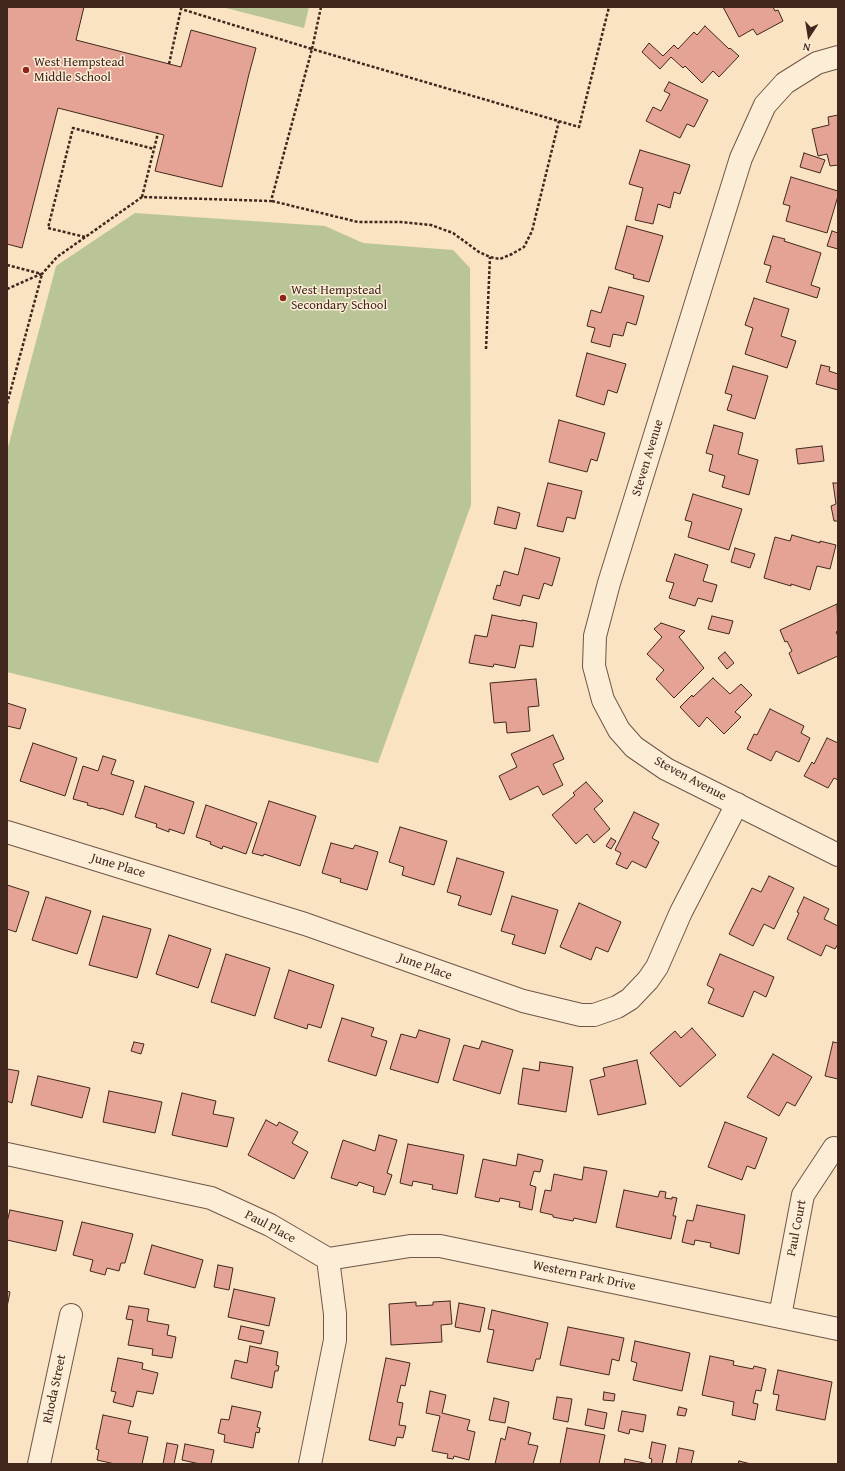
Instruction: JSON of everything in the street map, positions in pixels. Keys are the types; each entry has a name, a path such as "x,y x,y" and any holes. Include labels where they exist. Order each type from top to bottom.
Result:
{"street":[{"name":"Steven Avenue","path":"838,57 817,63 785,83 765,105 741,158 609,583 595,636 594,666 603,700 619,730 634,747 666,769 838,855"},
{"name":"June Place","path":"7,832 305,924 523,1001 581,1015 594,1014 618,1007 630,998 648,980 657,967 681,912 737,804"},
{"name":"Paul Court","path":"780,1316 803,1194 834,1148"},
{"name":"Paul Place","path":"7,1154 211,1198 270,1225 328,1259"},
{"name":"Western Park Drive","path":"328,1259 410,1246 440,1246 838,1329"},
{"path":"310,1464 335,1340 335,1314 328,1259"},
{"name":"Rhoda Street","path":"39,1464 71,1315"}],"path":[{"path":"272,201 312,49 321,7"},
{"path":"169,64 182,8 312,49 579,127 609,7"},
{"path":"7,404 42,274 57,256 142,197 272,201 358,222 401,222 431,225 453,233 479,252 490,257 500,259 524,247 532,231 559,121"},
{"path":"85,237 48,228 73,128 154,148"},
{"path":"142,197 158,133"},
{"path":"486,349 490,257"},
{"path":"7,266 42,274"},
{"path":"7,290 42,274"}],"green space":[{"path":"222,7 309,7 304,28"},
{"path":"135,213 325,226 363,243 453,250 470,268 471,505 378,763 7,672 7,451 56,266"}],"building":[{"path":"7,7 84,7 76,40 181,67 191,30 256,48 222,187 155,171 164,135 58,108 22,248 7,244"},
{"path":"723,7 773,7 775,11 778,10 783,21 757,35 753,29 739,37"},
{"path":"705,26 729,49 730,48 739,56 719,77 713,71 702,83 685,66 683,68 671,57 660,69 642,52 649,43 663,56 674,45 678,49 694,32 697,35"},
{"path":"669,82 708,100 694,127 687,124 680,138 646,121 653,107 661,111 670,94 664,91"},
{"path":"838,115 838,165 830,166 827,154 818,156 812,129 829,125 828,117"},
{"path":"640,150 690,165 680,194 674,192 670,208 658,204 653,224 635,220 643,188 629,184"},
{"path":"804,153 825,160 820,173 800,167"},
{"path":"791,177 838,191 838,196 827,233 786,221 790,206 783,204"},
{"path":"627,226 663,236 649,282 633,278 634,275 615,269"},
{"path":"832,231 838,233 838,249 827,246"},
{"path":"773,236 821,253 811,285 820,288 817,298 766,282 771,266 764,264"},
{"path":"609,287 644,296 636,325 627,322 623,336 613,334 610,347 591,342 595,328 587,326 591,310 601,313"},
{"path":"754,298 789,309 781,336 796,341 787,368 745,354 753,328 745,325"},
{"path":"587,353 626,364 617,393 608,390 604,405 576,396"},
{"path":"821,365 830,367 829,371 838,374 838,390 816,384"},
{"path":"733,366 768,376 755,419 727,410 732,395 725,393"},
{"path":"559,420 605,433 597,461 591,459 587,472 549,462"},
{"path":"714,425 743,433 738,454 758,460 749,495 722,487 725,476 709,471 713,455 706,453"},
{"path":"822,446 824,461 798,464 796,449"},
{"path":"548,483 582,491 575,519 567,517 563,532 537,526"},
{"path":"833,483 838,483 838,521 834,521 831,506 836,504"},
{"path":"693,494 742,509 729,550 688,537 692,522 685,520"},
{"path":"498,507 520,513 516,529 494,524"},
{"path":"792,535 820,543 820,541 836,545 830,569 817,566 810,590 764,578 775,537 790,541"},
{"path":"525,548 560,558 552,586 544,583 539,599 523,595 520,606 493,599 497,585 500,586 504,571 518,575"},
{"path":"735,548 755,554 750,568 731,562"},
{"path":"675,554 708,565 703,581 717,585 712,602 698,598 695,606 669,598 674,583 666,581"},
{"path":"837,604 838,631 836,632 838,636 838,656 798,674 789,653 792,651 787,641 785,642 780,630"},
{"path":"492,615 537,623 533,647 520,645 515,668 494,664 493,667 469,663 475,635 487,637"},
{"path":"712,616 733,621 729,634 708,629"},
{"path":"661,623 685,631 679,637 704,668 674,698 656,679 664,670 647,654 662,637 654,629"},
{"path":"725,652 734,663 727,669 718,658"},
{"path":"713,678 730,694 741,684 752,695 735,712 741,717 724,734 707,717 699,727 680,707"},
{"path":"536,679 539,706 528,707 530,731 507,733 506,722 494,723 490,683"},
{"path":"7,703 26,709 20,729 7,726"},
{"path":"770,709 804,726 801,733 810,738 799,762 776,751 771,761 747,749 754,734 757,735"},
{"path":"553,735 564,759 553,764 563,785 543,795 538,786 510,800 499,776 517,767 511,754"},
{"path":"827,738 838,743 838,780 834,778 828,788 804,776 812,762 814,764"},
{"path":"33,743 77,758 65,796 20,781"},
{"path":"103,756 116,760 111,774 134,781 123,815 87,805 88,803 73,799 83,766 98,771"},
{"path":"586,782 603,801 594,809 610,829 594,843 587,834 576,844 552,815 575,795 573,793"},
{"path":"145,786 194,802 184,834 169,829 169,832 156,827 157,824 135,817"},
{"path":"269,801 316,816 300,866 264,854 263,856 252,853"},
{"path":"206,805 257,823 246,854 223,846 222,849 210,844 211,842 196,837"},
{"path":"634,812 659,824 652,838 659,842 646,868 632,861 627,869 616,864 621,853 615,850"},
{"path":"400,827 447,841 434,885 402,875 404,867 389,862"},
{"path":"611,838 616,841 611,849 606,846"},
{"path":"331,843 353,849 355,845 378,852 367,890 340,882 341,879 322,873"},
{"path":"457,858 504,872 491,915 458,905 461,896 447,892"},
{"path":"769,876 794,888 774,929 764,924 753,946 729,934 752,888 761,892"},
{"path":"7,885 29,892 16,932 7,929"},
{"path":"512,896 558,910 545,954 512,944 515,935 501,931"},
{"path":"46,897 91,911 77,954 32,940"},
{"path":"804,897 829,909 824,919 838,926 838,944 835,949 826,945 821,956 787,939 799,913 797,912"},
{"path":"579,903 621,922 608,952 596,947 591,960 560,947"},
{"path":"103,916 151,929 137,978 89,965"},
{"path":"169,935 211,949 198,988 156,974"},
{"path":"226,954 270,968 255,1016 211,1002"},
{"path":"720,954 774,977 766,997 754,991 743,1017 708,1003 714,989 707,985"},
{"path":"289,970 334,985 321,1028 308,1024 307,1029 274,1018"},
{"path":"342,1018 374,1028 371,1036 387,1041 376,1076 328,1061"},
{"path":"692,1028 716,1055 680,1087 650,1053 675,1031 681,1038"},
{"path":"419,1030 450,1039 438,1083 390,1069 401,1034 416,1038"},
{"path":"482,1041 513,1050 500,1094 453,1080 464,1045 479,1049"},
{"path":"134,1042 144,1044 141,1054 131,1051"},
{"path":"833,1042 838,1043 838,1079 825,1076"},
{"path":"773,1054 812,1077 795,1106 787,1102 779,1116 747,1097"},
{"path":"637,1060 646,1104 598,1115 590,1080 605,1076 603,1068"},
{"path":"540,1062 573,1067 566,1112 518,1104 523,1068 539,1071"},
{"path":"7,1069 19,1071 12,1103 7,1101"},
{"path":"38,1076 90,1088 82,1118 31,1105"},
{"path":"109,1091 162,1102 155,1133 103,1122"},
{"path":"182,1093 216,1101 213,1114 234,1118 227,1147 172,1135"},
{"path":"266,1120 277,1126 279,1122 298,1132 292,1143 308,1152 294,1179 248,1155"},
{"path":"725,1122 767,1138 755,1169 747,1166 742,1180 708,1167"},
{"path":"379,1135 397,1140 387,1173 392,1175 385,1195 373,1192 374,1187 359,1182 357,1186 331,1178 343,1140 375,1151"},
{"path":"408,1144 464,1155 457,1194 432,1189 433,1185 413,1181 412,1186 400,1183"},
{"path":"518,1154 543,1160 540,1172 534,1171 530,1185 536,1187 532,1210 519,1207 520,1202 500,1198 499,1202 475,1197 483,1159 516,1166"},
{"path":"584,1167 607,1171 596,1223 574,1218 573,1221 553,1217 553,1215 540,1212 545,1190 551,1191 554,1174 582,1180"},
{"path":"624,1190 658,1197 660,1191 666,1192 665,1198 677,1198 673,1216 676,1216 671,1239 616,1227"},
{"path":"697,1205 745,1215 739,1254 710,1247 711,1243 695,1240 694,1245 682,1242 687,1220 693,1221"},
{"path":"10,1210 63,1221 56,1251 7,1240 7,1222"},
{"path":"82,1222 133,1234 125,1263 121,1263 119,1271 107,1268 105,1275 90,1271 93,1260 73,1255"},
{"path":"152,1245 203,1260 195,1288 144,1274"},
{"path":"218,1265 233,1268 229,1290 214,1287"},
{"path":"234,1289 275,1298 269,1326 228,1317"},
{"path":"7,1291 10,1292 7,1307"},
{"path":"450,1301 452,1324 441,1325 442,1342 391,1345 389,1304 416,1302 416,1306 433,1305 433,1302"},
{"path":"459,1303 485,1308 480,1332 455,1327"},
{"path":"129,1306 149,1309 147,1321 169,1325 167,1335 176,1337 172,1358 152,1355 153,1349 128,1345 133,1320 126,1319"},
{"path":"492,1310 548,1323 540,1359 536,1359 533,1371 487,1362 494,1330 488,1329"},
{"path":"241,1326 264,1331 261,1344 238,1339"},
{"path":"568,1327 624,1338 619,1361 612,1359 609,1375 560,1365"},
{"path":"635,1341 690,1353 682,1391 633,1380 637,1363 631,1361"},
{"path":"250,1346 278,1352 276,1365 279,1366 278,1371 275,1371 272,1388 231,1378 235,1360 247,1363"},
{"path":"710,1356 734,1361 733,1365 753,1369 754,1366 766,1369 761,1391 756,1390 753,1403 758,1404 755,1420 732,1415 734,1402 702,1395"},
{"path":"118,1358 143,1363 142,1369 158,1373 153,1394 137,1391 133,1407 113,1402 116,1392 111,1391"},
{"path":"386,1358 410,1363 405,1386 401,1385 397,1402 403,1403 399,1425 406,1426 403,1438 397,1437 395,1446 369,1440"},
{"path":"778,1370 832,1382 825,1420 776,1410 779,1395 773,1394"},
{"path":"430,1391 446,1395 442,1413 470,1420 467,1430 475,1432 469,1460 454,1456 453,1459 447,1458 448,1454 432,1451 440,1416 426,1413"},
{"path":"604,1392 615,1394 614,1401 603,1400"},
{"path":"557,1397 572,1399 568,1422 553,1419"},
{"path":"494,1398 509,1402 505,1423 489,1420"},
{"path":"232,1406 261,1412 257,1427 260,1428 259,1433 256,1432 253,1448 224,1442 225,1435 218,1433 221,1419 229,1420"},
{"path":"679,1407 687,1409 685,1416 677,1415"},
{"path":"588,1409 607,1413 604,1429 585,1425"},
{"path":"622,1411 646,1415 643,1432 630,1429 629,1434 618,1431"},
{"path":"103,1415 131,1421 128,1433 148,1437 142,1464 115,1464 97,1460 99,1450 96,1449"},
{"path":"508,1427 531,1433 528,1444 538,1446 533,1464 495,1464 501,1438 505,1440"},
{"path":"567,1428 605,1435 599,1464 560,1464"},
{"path":"652,1442 666,1445 662,1464 651,1464 652,1459 649,1458"},
{"path":"167,1443 178,1445 174,1464 163,1464"},
{"path":"185,1444 214,1450 211,1464 200,1464 182,1460"},
{"path":"679,1448 694,1451 691,1464 676,1464"},
{"path":"625,1459 649,1464 624,1464"},
{"path":"739,1461 751,1464 738,1464"}],"place":[{"name":"West Hempstead Middle School","path":"26,70"},
{"name":"West Hempstead Secondary School","path":"283,298"}]}
